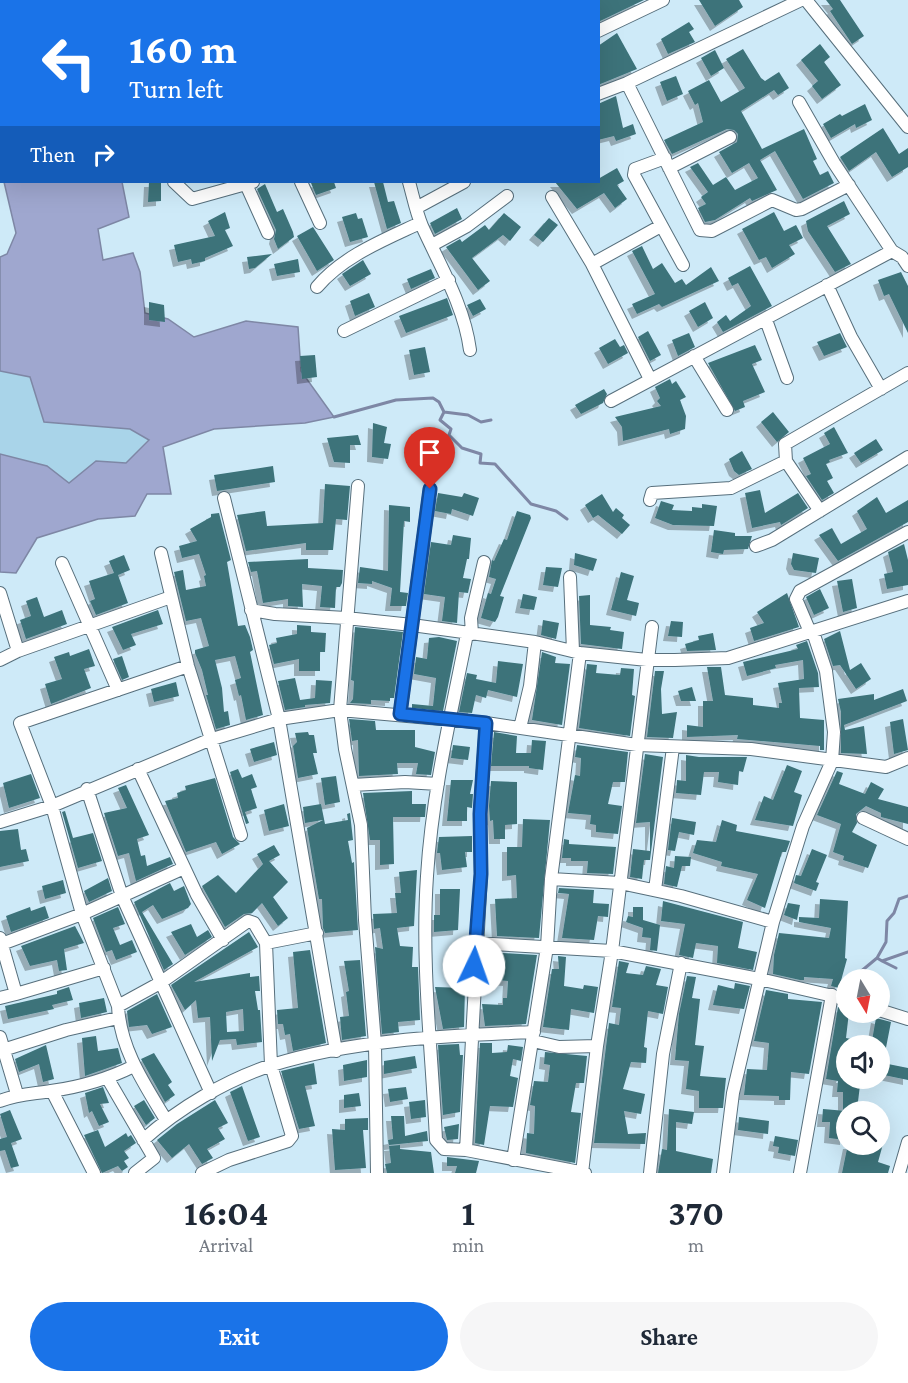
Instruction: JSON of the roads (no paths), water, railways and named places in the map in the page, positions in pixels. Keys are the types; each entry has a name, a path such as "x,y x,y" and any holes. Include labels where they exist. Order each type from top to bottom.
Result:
{"street":[{"path":"600,30 663,0"},
{"path":"600,93 627,83 801,0"},
{"path":"806,0 906,121"},
{"path":"627,83 700,230 712,231 772,200 796,210 802,209 849,185"},
{"path":"611,401 766,320 827,285 903,257 849,185 799,102"},
{"path":"683,266 659,227 634,171 667,163 730,137"},
{"path":"175,183 192,199 245,183"},
{"path":"248,183 268,233"},
{"path":"301,183 320,223"},
{"path":"408,183 420,223 449,280 468,332 470,350"},
{"path":"416,208 462,183"},
{"path":"432,245 467,226 507,196"},
{"path":"552,197 592,264 650,379"},
{"path":"317,287 337,268 376,244 420,223"},
{"path":"592,264 659,227"},
{"path":"344,331 449,280"},
{"path":"827,285 851,337 881,389"},
{"path":"766,320 787,378"},
{"path":"694,356 727,410"},
{"path":"820,511 786,461 785,444 908,373"},
{"path":"756,546 772,540 908,458"},
{"path":"650,500 652,493 657,491 692,492 732,488 786,461"},
{"path":"358,486 340,710 361,825 365,920 375,1044 377,1173"},
{"path":"400,714 430,489"},
{"path":"224,498 279,719 336,1051"},
{"path":"723,1173 733,1093 772,922 803,826 832,761 834,732 826,672 812,632 796,599 800,591 908,532"},
{"path":"160,553 209,740 241,836"},
{"path":"484,562 438,784 427,877 426,964 436,1140 444,1149 466,1150 583,1173 597,1046 612,951 652,627"},
{"path":"62,563 91,624 118,690"},
{"path":"513,1160 547,947 551,879 569,737 576,652 570,577"},
{"path":"0,593 18,651"},
{"path":"0,660 91,624 171,597"},
{"path":"251,610 412,625 536,642 576,652 647,660 728,658 908,601"},
{"path":"520,728 536,642"},
{"path":"166,1120 134,1066 104,968 82,914 52,806 20,723 188,666"},
{"path":"0,822 52,806 87,789 209,740 279,719 340,710 486,723 569,737 637,745 751,749 886,768 908,758"},
{"path":"466,1150 475,943 481,874 480,814 486,723"},
{"path":"656,891 673,747"},
{"path":"138,769 184,868 224,940"},
{"path":"353,785 405,782 438,784"},
{"path":"87,789 122,896 211,1093"},
{"path":"863,818 908,839"},
{"path":"16,994 1,940 82,914 184,868"},
{"path":"551,879 620,883 772,922"},
{"path":"3,1050 118,1012 251,921 266,943 271,1065 292,1136 288,1141 229,1160 202,1173"},
{"path":"266,943 317,933"},
{"path":"475,943 612,951 681,963 836,996"},
{"path":"650,1173 663,1054 681,963"},
{"path":"0,998 104,968"},
{"path":"800,1173 832,995"},
{"path":"890,1013 908,1019"},
{"path":"143,1140 166,1120 211,1093 271,1065 336,1051 375,1044 471,1035 534,1037 559,1047 597,1046"},
{"path":"0,1037 17,1094"},
{"path":"0,1101 17,1094 52,1091 108,1078 134,1066"},
{"path":"108,1078 154,1158 135,1173"},
{"path":"52,1091 94,1173"},
{"path":"899,1173 908,1142"}],"waterway":[{"path":"334,417 396,400 433,398 439,402 444,412 468,415 481,422 491,420"},
{"path":"444,412 440,420 451,429 449,435 462,448 481,454 480,463 495,464 531,504 556,511 567,519"},
{"path":"877,958 886,942 887,921 894,913 899,899 908,896"},
{"path":"864,969 877,958 882,961 908,952"},
{"path":"882,961 896,968"}]}
